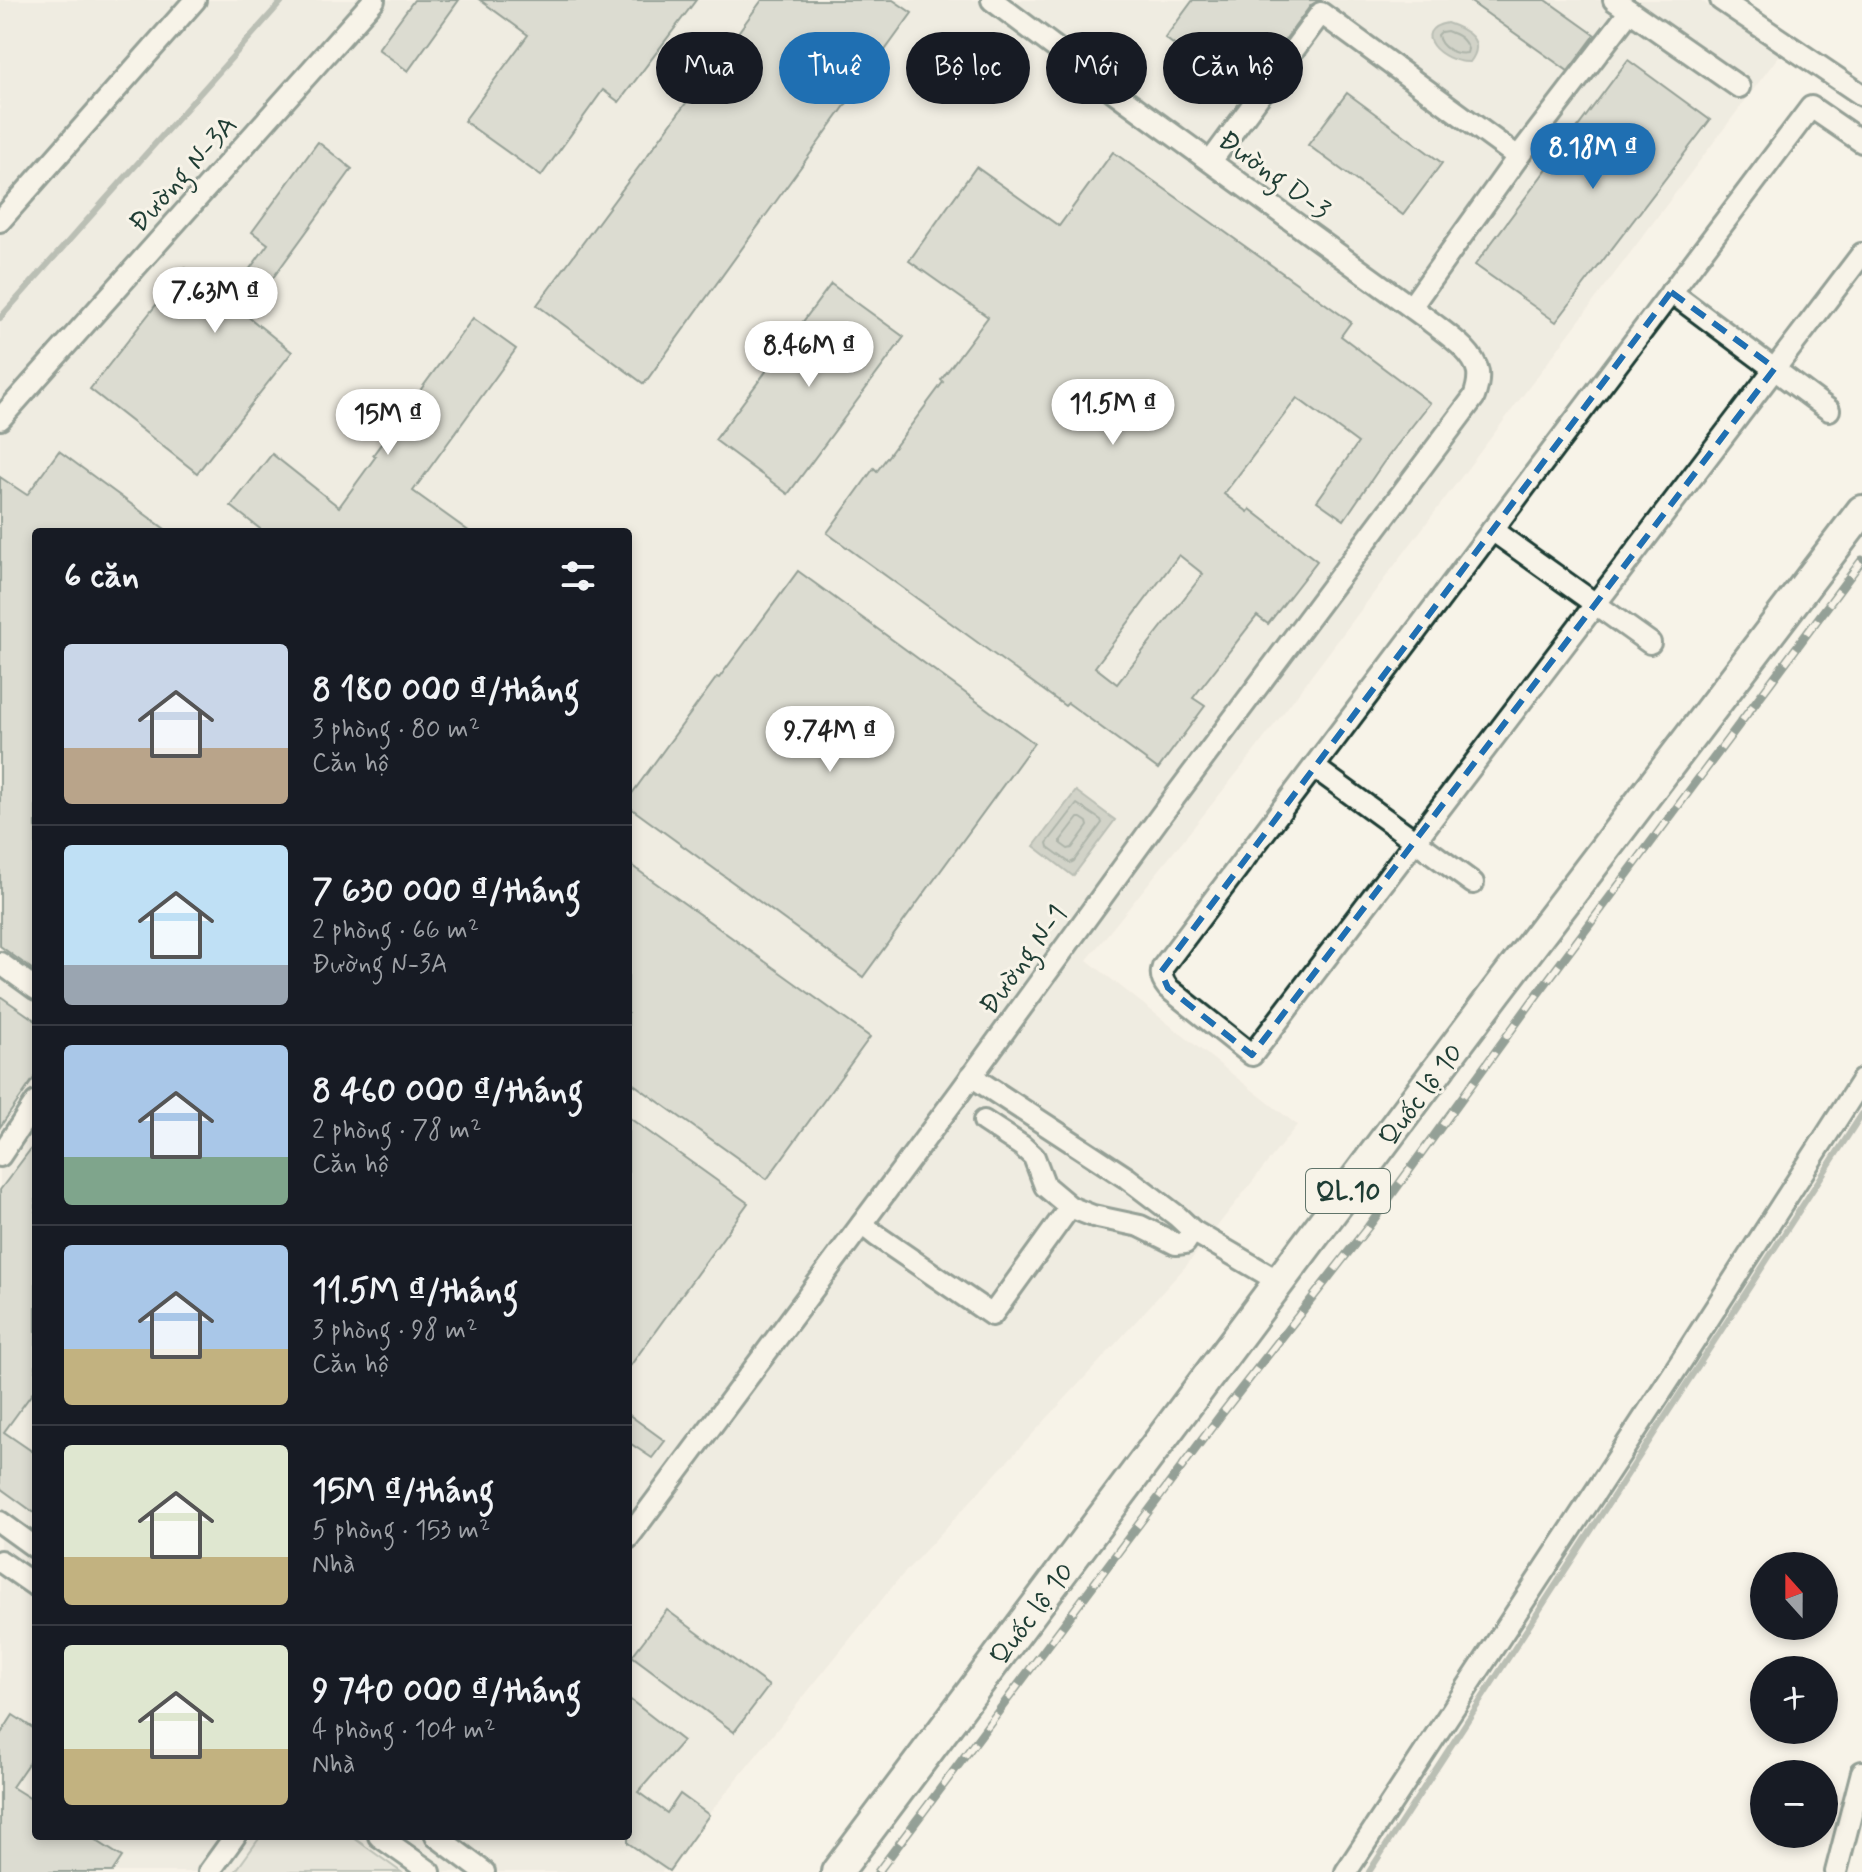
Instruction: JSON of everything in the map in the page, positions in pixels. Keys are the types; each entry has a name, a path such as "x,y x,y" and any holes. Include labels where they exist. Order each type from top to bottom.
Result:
{"highway":[{"name":"Quốc lộ 10","path":"837,1872 1496,992 1862,511"}],"street":[{"path":"0,221 195,0"},
{"name":"Đường N-3A","path":"0,419 374,0"},
{"name":"Đường D-3","path":"992,0 1451,338 1475,362 1478,382 1474,397 1461,415"},
{"path":"1721,0 1862,95"},
{"path":"1211,161 1326,6 1518,157"},
{"path":"1411,307 1622,6 1739,87"},
{"path":"1862,142 1811,107 1161,972 1168,988 1252,1055 1862,254"},
{"path":"1671,292 1829,410"},
{"name":"Đường N-1","path":"632,1533 1162,814 1461,415"},
{"path":"1492,530 1650,643"},
{"path":"1314,767 1473,883"},
{"path":"0,963 32,986"},
{"path":"971,1076 1127,1178 1193,1231 1280,1282"},
{"path":"1346,1872 1862,1080"},
{"path":"0,1156 32,1108"},
{"path":"984,1121 1034,1157 1045,1186 1070,1207 1093,1216 1140,1226 1176,1244 1185,1243 1193,1231"},
{"path":"862,1224 992,1315 1070,1207"},
{"path":"0,1522 32,1545"},
{"path":"0,1561 32,1583"},
{"path":"1836,1872 1862,1772"},
{"path":"209,1872 232,1840"},
{"path":"391,1840 430,1872"},
{"path":"441,1840 484,1872"}],"highlighted area":[{"path":"1671,292 1775,368 1252,1055 1168,988 1161,972"}],"shaded area":[{"path":"0,0 1700,0 1781,53 1253,753 1087,960 1297,1125 1186,1266 896,1582 662,1872 0,1872"},
{"path":"258,1840 357,1840 401,1872 235,1872"}],"water":[{"path":"1447,23 1472,36 1476,47 1470,62 1448,57 1433,46 1430,32"},
{"path":"1076,791 1115,820 1073,876 1034,846"}],"building":[{"path":"414,0 459,0 408,71 378,49"},
{"path":"480,0 696,0 672,32 656,32 656,53 619,102 603,90 541,176 464,121 528,35"},
{"path":"762,0 893,0 912,13 890,43 890,32 779,32 779,104 846,104 644,384 537,305 685,104 763,104 763,32 738,32"},
{"path":"1193,0 1320,0 1311,5 1291,32 1169,32"},
{"path":"1468,0 1546,0 1595,35 1568,71"},
{"path":"1628,60 1710,120 1556,322 1475,265"},
{"path":"1347,93 1442,163 1403,215 1308,145"},
{"path":"318,142 352,169 246,315 292,352 197,473 90,389 185,268 227,300 268,244 252,232"},
{"path":"1113,152 1351,322 1341,336 1430,403 1344,520 1317,501 1358,443 1297,398 1224,494 1248,512 1250,509 1317,561 1268,624 1257,616 1193,698 1205,706 1158,769 1068,703 1065,706 827,533 874,468 877,471 988,317 909,261 976,167 1059,226","holes":["1179,555 1203,574 1117,684 1095,667"]},
{"path":"831,284 904,337 788,494 715,440"},
{"path":"473,318 516,349 413,491 464,528 259,528 231,506 272,454 339,507 376,456 373,455"},
{"path":"59,451 164,528 32,528 32,969 0,946 0,477 27,495"},
{"path":"798,571 1034,743 863,977 632,809 632,794"},
{"path":"632,866 870,1037 767,1179 632,1083"},
{"path":"0,996 32,1018 32,1081 0,1127"},
{"path":"632,1120 748,1203 632,1363"},
{"path":"32,1147 32,1394 4,1432 32,1451 32,1511 0,1488 0,1190"},
{"path":"632,1417 665,1441 652,1458 632,1445"},
{"path":"667,1610 769,1686 734,1732 632,1656"},
{"path":"632,1701 683,1741 638,1792 667,1813 680,1794 709,1815 669,1871 628,1843 632,1840"},
{"path":"13,1715 32,1727 32,1758 12,1787 32,1800 32,1840 95,1840 122,1857 112,1872 0,1872 0,1735"}],"waterway":[{"path":"0,318 283,0"},
{"path":"1369,1872 1862,1114"}],"railway":[{"path":"878,1872 1220,1416 1368,1227 1536,996 1862,560"}]}
